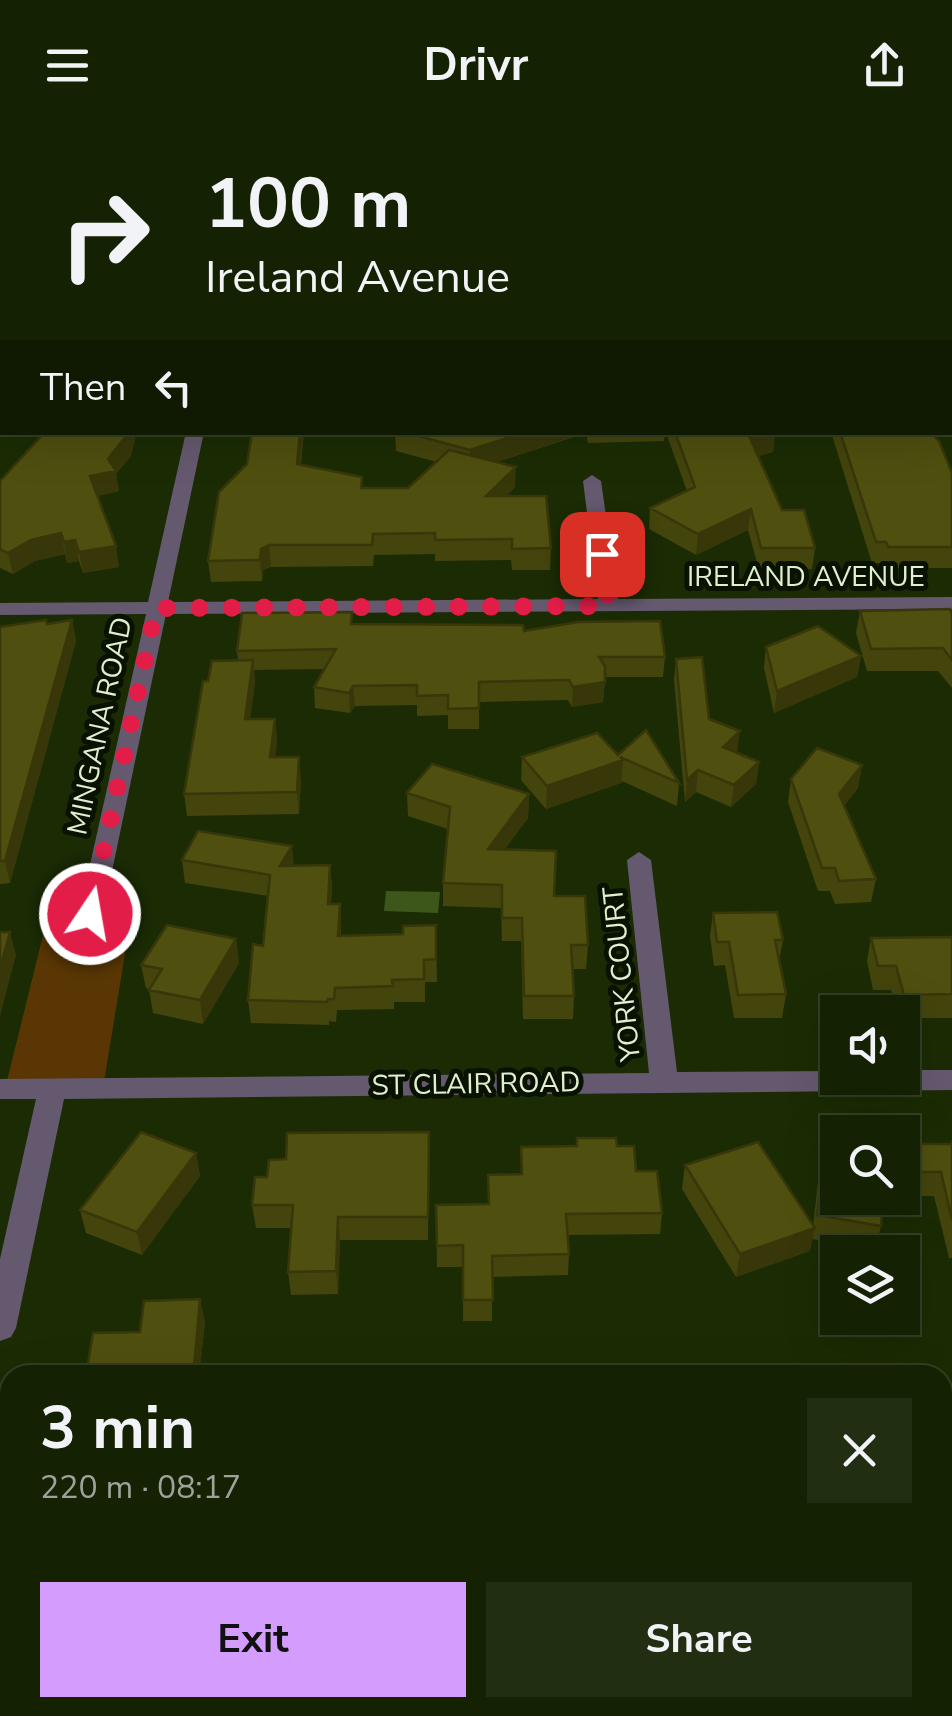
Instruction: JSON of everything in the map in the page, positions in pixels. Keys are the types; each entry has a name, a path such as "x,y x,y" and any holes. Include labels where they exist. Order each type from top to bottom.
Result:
{"street":[{"name":"MINGANA ROAD","path":"90,914 194,435"},
{"path":"592,481 609,606"},
{"name":"IRELAND AVENUE","path":"0,609 952,603"},
{"name":"YORK COURT","path":"639,860 664,1082"},
{"name":"ST CLAIR ROAD","path":"0,1089 952,1080"},
{"path":"0,1328 52,1088"}],"shaded area":[{"path":"386,891 440,892 438,913 384,911"},
{"path":"131,917 103,1088 5,1089 47,919"}],"building":[{"path":"42,435 127,435 108,459 116,471 90,476 116,546 79,552 75,540 64,542 61,533 31,540 8,553 0,549 0,481"},
{"path":"252,435 300,435 297,464 362,477 361,488 408,488 449,450 516,467 486,496 546,496 551,548 512,549 512,539 435,540 435,533 373,534 372,545 269,545 261,549 260,560 208,561 219,492 247,464"},
{"path":"414,435 517,435 470,450"},
{"path":"676,435 761,435 750,438 782,510 804,510 815,548 761,548 751,509 698,534 650,508 695,487"},
{"path":"841,435 933,435 952,473 952,547 888,547 886,542 876,542"},
{"path":"950,609 952,660 943,648 871,649 860,611"},
{"path":"352,612 351,624 523,625 524,631 578,622 660,621 665,657 599,657 605,666 605,682 573,687 569,680 479,682 479,708 448,709 448,695 417,696 417,685 353,686 349,693 314,687 336,649 237,651 242,613"},
{"path":"46,620 47,624 72,620 5,861 0,861 0,627"},
{"path":"818,626 861,656 777,691 766,647"},
{"path":"702,657 709,719 740,731 723,747 759,762 734,785 698,770 687,780 676,659"},
{"path":"253,660 245,719 275,719 270,757 299,757 297,792 184,794 203,681 208,681 212,661"},
{"path":"646,730 679,783 620,757 623,760 547,786 522,757 597,733 618,755"},
{"path":"817,748 862,765 839,794 876,879 839,881 835,868 822,868 791,779"},
{"path":"432,764 529,794 488,849 556,851 554,896 585,896 588,945 571,945 574,996 524,996 522,918 502,918 502,885 443,883 450,807 407,793"},
{"path":"198,831 292,846 280,866 330,865 328,904 340,904 338,936 403,934 403,926 436,925 436,959 424,960 424,979 392,980 393,986 335,988 334,999 327,1002 248,1000 253,944 263,946 270,875 182,860"},
{"path":"777,912 783,940 775,940 786,994 738,995 729,942 717,942 713,913"},
{"path":"167,925 236,939 200,1000 149,990 162,969 141,965"},
{"path":"0,932 10,932 0,969"},
{"path":"952,937 952,994 904,995 896,966 878,966 871,938"},
{"path":"141,1132 196,1153 137,1232 80,1210"},
{"path":"429,1132 428,1217 338,1217 336,1271 288,1272 293,1205 252,1205 255,1177 267,1177 269,1160 286,1159 287,1133"},
{"path":"577,1138 616,1138 617,1146 634,1146 636,1171 657,1171 662,1213 566,1214 569,1254 492,1256 493,1300 463,1300 463,1245 437,1246 436,1205 489,1204 488,1175 522,1174 521,1147 577,1146"},
{"path":"758,1142 815,1228 740,1254 685,1165"},
{"path":"920,1144 952,1144 952,1220 941,1172 920,1172"},
{"path":"820,1187 820,1215 882,1215 881,1226 817,1215"},
{"path":"200,1299 194,1365 88,1365 93,1333 140,1332 144,1301"}],"route":[{"path":"90,914 156,608 609,606 602,554"}]}
